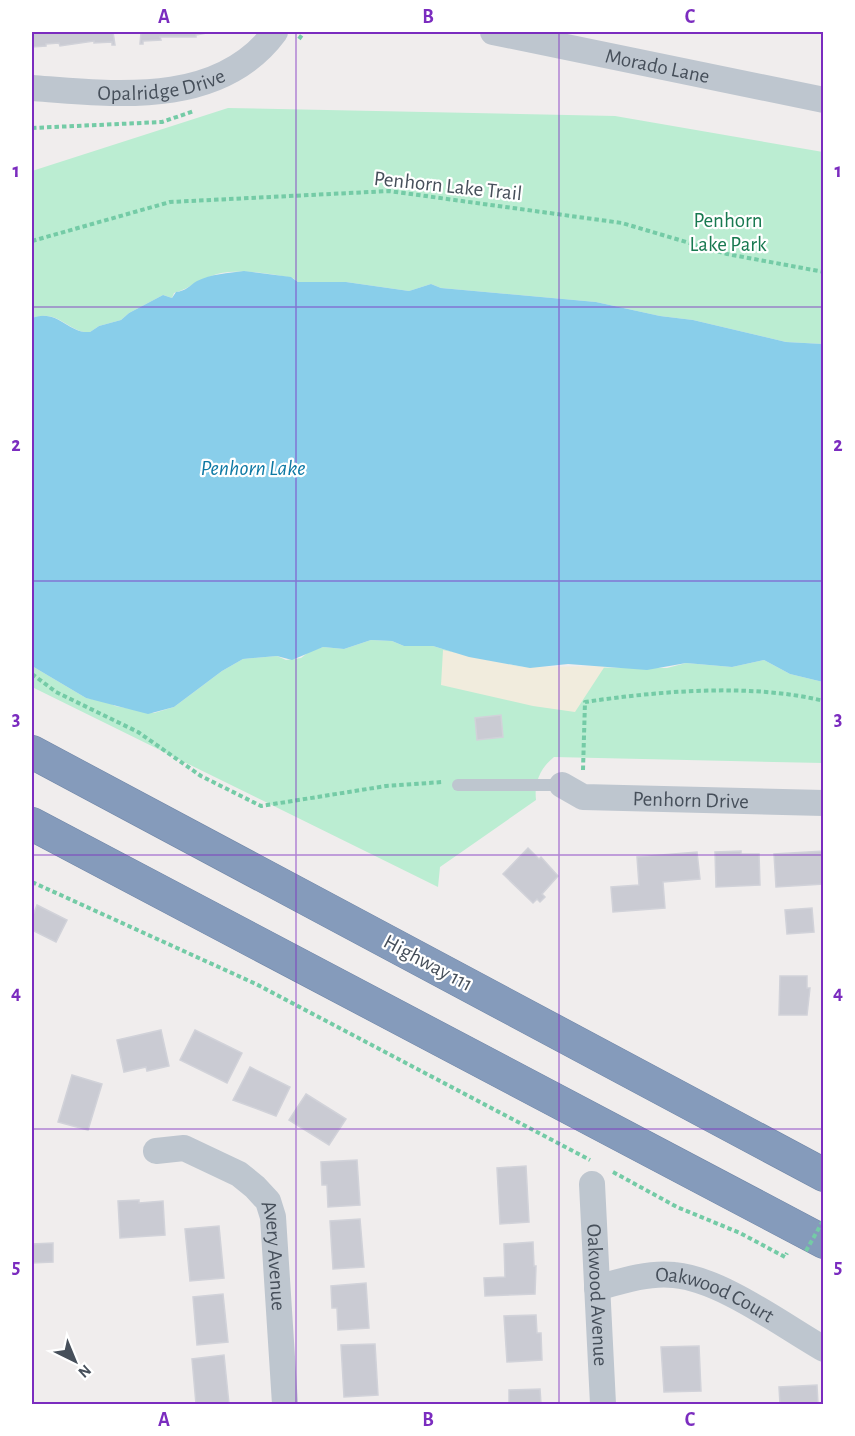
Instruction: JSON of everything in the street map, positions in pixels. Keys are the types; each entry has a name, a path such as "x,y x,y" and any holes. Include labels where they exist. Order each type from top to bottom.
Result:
{"highway":[{"name":"Highway 111","path":"32,752 824,1175"},
{"path":"32,824 815,1246"}],"street":[{"name":"Opalridge Drive","path":"32,88 111,93 167,92 228,73 265,45 275,32"},
{"name":"Morado Lane","path":"493,32 824,100"},
{"name":"Penhorn Drive","path":"572,791 824,803"},
{"name":"Avery Avenue","path":"156,1151 184,1148 239,1174 268,1201 273,1217 285,1404"},
{"name":"Oakwood Avenue","path":"597,1172 597,1288 603,1404"},
{"name":"Oakwood Court","path":"597,1288 651,1276 672,1274 695,1278 717,1287 824,1349"}],"lane":[{"path":"458,785 572,791"}],"path":[{"name":"Penhorn Lake Trail","path":"32,241 170,202 389,191 622,223 727,254 824,272"},
{"path":"32,675 56,692 138,732 201,776 261,806 386,786 433,781 458,785"},
{"path":"572,791 585,702 628,696 770,690 824,701"},
{"path":"32,882 256,984 597,1172 740,1233 785,1257"},
{"path":"815,1246 824,1219"}],"green space":[{"name":"Penhorn Lake Park","path":"228,108 615,116 823,152 823,344 786,342 693,320 660,316 596,302 441,288 431,284 409,291 346,282 298,282 293,278 246,272 227,272 211,276 174,293 172,298 163,295 129,313 121,320 99,326 90,332 83,332 50,316 32,318 32,171"},
{"path":"371,640 392,641 404,646 433,646 469,657 521,667 667,668 686,663 732,667 764,660 790,674 823,682 823,763 554,757 539,776 536,800 440,867 438,887 32,687 32,666 86,698 154,713 174,707 222,671 243,659 277,656 286,660 301,658 310,651 323,647 344,649"}],"sand":[{"path":"443,650 521,667 605,666 575,712 533,706 441,685"}],"water":[{"name":"Penhorn Lake","path":"244,271 291,277 298,282 346,282 409,291 431,284 441,288 596,302 660,316 693,320 786,342 823,344 823,682 790,674 764,660 732,667 686,663 647,670 568,664 530,668 469,657 433,646 404,646 392,641 371,640 344,649 323,647 292,660 277,656 243,659 222,671 174,707 148,714 86,698 32,666 32,318 49,316 82,332 90,332 99,326 121,320 129,313 163,295 172,298 176,292 202,279"}],"building":[{"path":"32,32 113,32 115,45 112,45 112,42 94,43 94,41 32,47"},
{"path":"141,32 212,32 196,35 196,37 160,37 161,40 143,41 143,44 140,44"},
{"path":"501,715 503,737 477,740 475,718"},
{"path":"528,848 539,859 541,857 558,876 542,894 545,897 540,902 537,899 533,903 503,874"},
{"path":"741,851 741,854 759,854 760,885 716,887 715,852"},
{"path":"824,851 824,884 776,887 774,854"},
{"path":"697,852 700,879 663,882 665,908 613,912 611,887 639,885 637,857"},
{"path":"37,905 67,920 56,942 32,930 32,918"},
{"path":"812,908 814,932 787,934 785,910"},
{"path":"780,976 807,976 807,988 810,988 807,1015 779,1015"},
{"path":"161,1030 169,1066 147,1071 146,1067 124,1072 117,1040"},
{"path":"195,1030 242,1053 227,1083 180,1060"},
{"path":"250,1067 290,1087 276,1116 233,1100"},
{"path":"72,1075 102,1084 88,1130 58,1122"},
{"path":"306,1094 346,1119 329,1145 289,1120"},
{"path":"357,1160 360,1205 328,1207 327,1185 322,1185 321,1162"},
{"path":"526,1166 529,1222 500,1224 497,1168"},
{"path":"139,1200 139,1203 163,1201 165,1235 120,1238 118,1201"},
{"path":"360,1219 364,1267 333,1269 330,1221"},
{"path":"219,1226 224,1278 190,1281 185,1229"},
{"path":"533,1242 534,1266 536,1266 535,1294 485,1296 484,1278 505,1277 504,1244"},
{"path":"53,1243 53,1262 32,1263 32,1244"},
{"path":"366,1283 369,1328 338,1330 337,1308 332,1308 331,1286"},
{"path":"223,1294 228,1342 197,1345 193,1297"},
{"path":"536,1315 537,1333 541,1333 542,1360 507,1362 504,1316"},
{"path":"375,1344 378,1395 344,1397 341,1345"},
{"path":"699,1346 701,1391 664,1392 661,1347"},
{"path":"224,1355 229,1404 196,1404 192,1359"},
{"path":"817,1385 818,1404 780,1404 779,1387"},
{"path":"540,1389 541,1404 509,1404 509,1390"}]}
